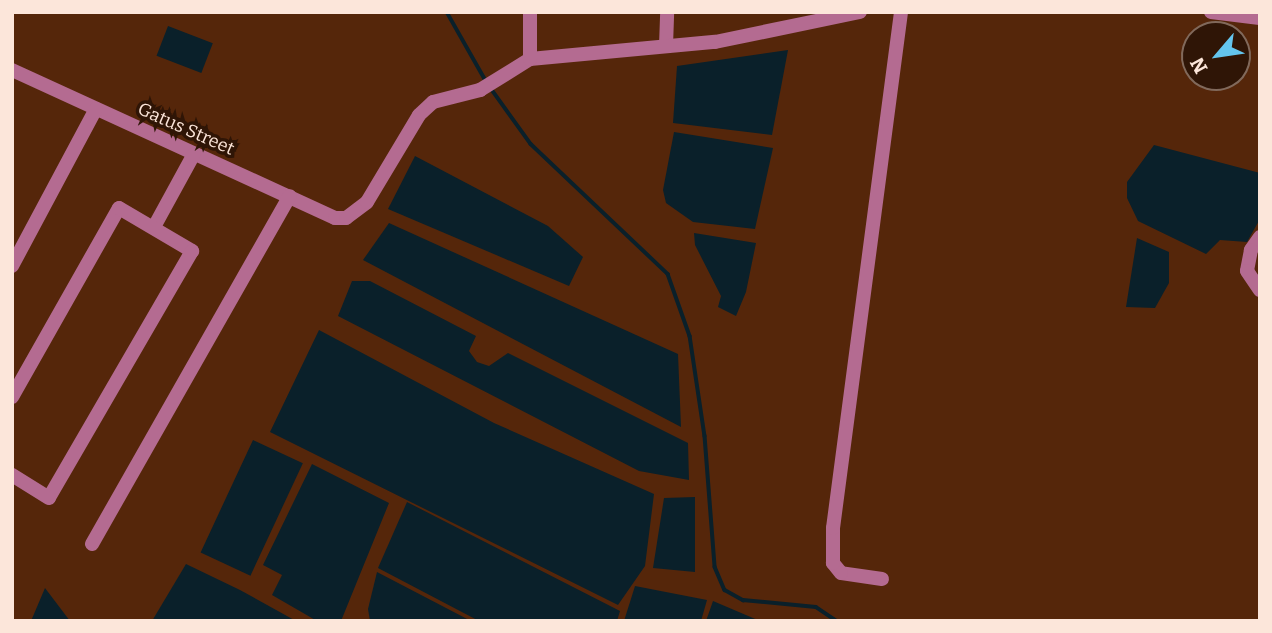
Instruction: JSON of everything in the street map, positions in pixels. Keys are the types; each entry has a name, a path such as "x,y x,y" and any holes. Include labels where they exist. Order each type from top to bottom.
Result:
{"street":[{"path":"530,12 530,59 715,41 860,12"},
{"path":"666,46 667,12"},
{"path":"882,579 841,573 834,563 833,528 901,12"},
{"path":"1211,12 1260,18"},
{"name":"Gatus Street","path":"12,71 194,154 346,218 367,202 419,115 433,102 480,90 530,59"},
{"path":"12,266 96,109"},
{"path":"153,228 194,154"},
{"path":"92,544 290,196"},
{"path":"12,397 119,208 192,251 49,498 12,475"},
{"path":"1260,237 1251,250 1247,271 1260,290"}],"water":[{"path":"168,26 213,43 201,73 157,56"},
{"path":"788,50 772,135 673,123 677,66"},
{"path":"674,132 773,148 755,229 693,222 666,203 663,190"},
{"path":"1154,145 1260,173 1260,219 1247,242 1220,240 1206,254 1138,221 1127,198 1127,182"},
{"path":"415,156 548,226 583,257 569,286 388,209"},
{"path":"389,223 678,354 681,427 363,260"},
{"path":"694,233 756,243 746,292 736,316 718,307 721,296 695,245"},
{"path":"1137,238 1169,252 1169,283 1155,308 1126,307"},
{"path":"352,281 370,281 476,336 469,351 477,362 489,366 508,353 688,443 689,480 639,471 338,316"},
{"path":"319,330 494,423 654,494 645,566 618,605 270,432"},
{"path":"253,440 303,463 250,576 201,552"},
{"path":"312,464 389,503 341,621 317,621 272,595 282,575 263,565"},
{"path":"695,497 695,572 653,568 664,498"},
{"path":"407,502 620,611 617,621 479,621 378,568"},
{"path":"186,564 240,590 296,621 152,621"},
{"path":"377,572 471,621 370,621 368,609"},
{"path":"635,586 707,600 701,621 624,621"},
{"path":"45,588 70,621 31,621"},
{"path":"713,601 760,621 706,621"}],"waterway":[{"path":"447,12 486,81"},
{"path":"490,87 531,144 668,274 690,336 705,436 715,567 725,590 743,600 816,607 837,621"}]}
